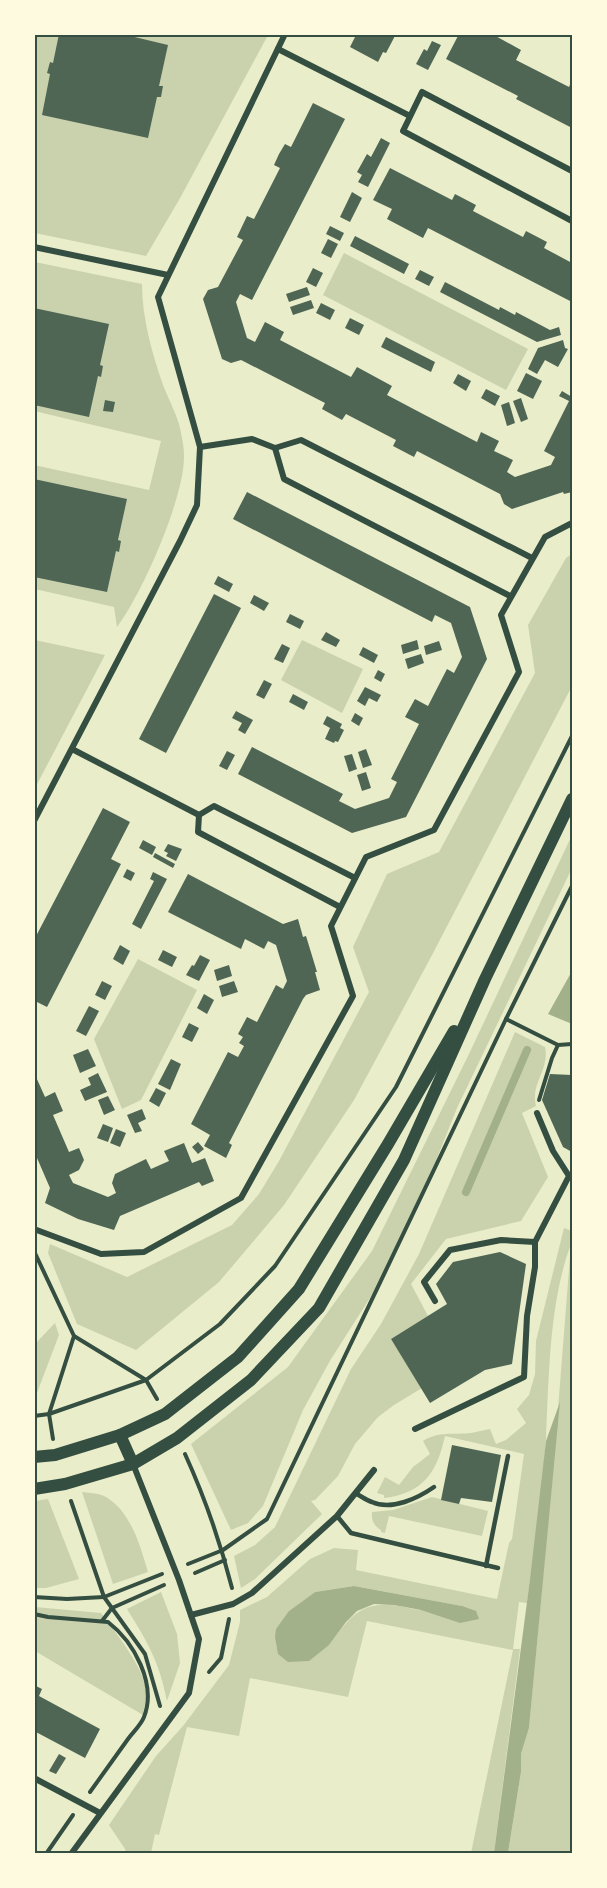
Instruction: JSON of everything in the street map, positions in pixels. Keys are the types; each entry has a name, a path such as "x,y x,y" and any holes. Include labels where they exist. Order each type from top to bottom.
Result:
{"main road":[{"path":"34,1489 65,1484 133,1464 177,1438 250,1380 319,1308 404,1160 484,979 573,799"},
{"path":"34,1457 55,1455 120,1435 165,1414 238,1357 298,1289 388,1144 484,979"},
{"path":"120,1435 133,1464"}],"street":[{"path":"34,821 197,505 200,447 158,297 285,34"},
{"path":"278,49 410,116"},
{"path":"573,171 422,92 403,131 573,221"},
{"path":"34,247 168,275"},
{"path":"200,447 252,439 275,448 301,440 532,558"},
{"path":"275,448 284,479 510,596"},
{"path":"34,1229 101,1254 144,1252 241,1198 353,996 331,926 340,907 366,856 434,830 519,672 501,615 545,537 573,523"},
{"path":"72,749 199,815"},
{"path":"199,815 214,806 355,878"},
{"path":"199,815 198,832 340,907"},
{"path":"415,1429 524,1377 527,1316 535,1267 535,1242 571,1175 553,1151 537,1113"},
{"path":"435,1301 424,1282 450,1250 501,1240 535,1242"},
{"path":"71,1854 189,1693 200,1639 133,1464"},
{"path":"191,1615 232,1604 252,1593 336,1516 374,1470"},
{"path":"34,1778 100,1813"}],"lane":[{"path":"486,1566 508,1456"},
{"path":"355,1492 373,1503 399,1504 434,1486"},
{"path":"336,1516 351,1533 498,1568"}],"path":[{"path":"34,1416 49,1414 146,1380 220,1324 275,1266 396,1087 573,736"},
{"path":"223,1550 267,1519 506,1019 573,885"},
{"path":"506,1019 558,1045 573,1044"},
{"path":"537,1113 542,1107 539,1100 558,1045"},
{"path":"34,1251 74,1336 146,1380 165,1414"},
{"path":"55,1455 49,1414 74,1336"},
{"path":"177,1438 203,1494 223,1550 233,1590 221,1658 189,1693"},
{"path":"65,1484 104,1597 146,1654 165,1728"},
{"path":"195,1573 225,1560"},
{"path":"102,1621 112,1608 168,1584"},
{"path":"34,1597 67,1599 104,1597"},
{"path":"34,1614 102,1621 115,1627 135,1654 146,1681 147,1705 144,1718 46,1854"}],"shaded area":[{"path":"35,35 268,35 179,200 146,256 35,233"},
{"path":"344,253 528,349 506,390 323,295"},
{"path":"35,262 142,284 144,310 152,348 163,385 180,428 184,455 182,473 170,519 138,592 117,627 114,607 35,589 34,465 149,490 161,441 34,411"},
{"path":"572,554 572,686 354,1100 284,1205 219,1282 136,1350 77,1324 48,1253 50,1244 127,1277 232,1225 259,1194 369,992 353,947 387,874 439,852 535,673 528,625 566,558"},
{"path":"34,640 105,655 35,788"},
{"path":"302,640 363,669 342,713 281,680"},
{"path":"572,835 572,868 457,1108 435,1163 375,1290 331,1359 303,1410 263,1506 248,1523 231,1530 191,1444 288,1367 372,1251 468,1056"},
{"path":"138,959 197,990 141,1100 122,1109 94,1039"},
{"path":"572,971 572,1024 548,1014"},
{"path":"515,1032 545,1047 545,1063 536,1090 536,1106 522,1113 548,1177 521,1221 446,1239 411,1284 428,1316 391,1339 422,1388 378,1417 355,1444 338,1476 315,1500 311,1501 322,1514 255,1579 241,1588 234,1556 255,1545 275,1527 351,1369 381,1324 419,1254"},
{"path":"564,1228 572,1231 572,1853 508,1853 521,1772 521,1754 529,1728 559,1405 558,1409 571,1244 558,1290 554,1315 540,1501 527,1603 519,1602 513,1649 520,1649 494,1853 471,1853 513,1650 367,1621 348,1697 250,1678 239,1736 187,1727 159,1835 155,1834 151,1853 126,1853 109,1825 156,1756 183,1726 229,1665 240,1622 240,1610 267,1597 310,1559 334,1548 358,1550 356,1570 497,1599 509,1543 512,1539 524,1454 445,1436 433,1470 419,1486 384,1498 384,1495 377,1493 385,1477 399,1485 413,1467 430,1454 423,1441 429,1438 490,1429 496,1444 506,1440 526,1423 517,1409 529,1395 535,1374 536,1341","holes":["354,1586 462,1606 425,1610 392,1605 370,1606 355,1614 329,1645 289,1611 315,1592"]},
{"path":"55,1323 59,1335 35,1398 35,1344"},
{"path":"560,1402 529,1728 521,1754 521,1772 508,1853 494,1853 546,1441"},
{"path":"82,1492 104,1496 122,1511 142,1551 148,1572 113,1584"},
{"path":"432,1497 488,1511 482,1536 389,1516 385,1533 376,1527 372,1518 372,1512 393,1510"},
{"path":"48,1499 79,1579 46,1588 35,1588 35,1501"},
{"path":"354,1586 462,1606 476,1611 479,1619 460,1623 421,1610 374,1604 357,1611 329,1645 309,1661 288,1662 278,1654 276,1629 289,1611 315,1592"},
{"path":"161,1592 177,1634 180,1663 167,1701 152,1653 127,1609"},
{"path":"35,1607 101,1613 140,1671 146,1691 143,1715 35,1651"}],"building":[{"path":"59,34 122,34 168,45 159,86 163,86 161,97 157,97 148,138 42,115 50,74 47,73 50,62 53,63"},
{"path":"350,34 396,34 386,53 383,52 378,62 350,47 355,37"},
{"path":"459,34 492,34 521,50 516,60 569,87 572,80 572,128 516,99 518,96 446,59"},
{"path":"432,41 441,45 428,70 416,64 424,49 427,51"},
{"path":"313,103 345,119 252,300 240,294 236,302 247,338 255,342 265,322 284,332 280,340 351,377 357,367 392,386 387,395 423,414 477,442 481,432 499,441 494,451 513,460 507,472 515,477 551,465 555,457 544,451 569,401 559,396 562,391 572,397 572,492 564,494 563,492 512,509 504,504 500,494 417,451 414,457 393,446 396,440 346,414 342,420 322,409 325,403 241,360 231,363 222,359 203,299 208,290 218,287 243,240 237,237 247,216 254,219 280,168 274,165 279,154 285,144 291,147"},
{"path":"381,138 390,143 368,187 358,182 362,175 357,172 367,154 371,157"},
{"path":"390,168 452,200 455,194 476,205 473,211 523,237 526,231 547,242 544,248 572,263 572,302 428,228 423,238 387,219 392,209 373,200"},
{"path":"352,192 362,198 350,222 340,217"},
{"path":"330,226 344,233 340,241 326,234"},
{"path":"355,236 409,264 404,274 350,246"},
{"path":"328,239 338,244 331,258 321,253"},
{"path":"313,268 323,273 316,287 306,282"},
{"path":"420,270 434,277 429,286 415,279"},
{"path":"445,282 499,310 500,307 515,315 516,312 550,330 559,327 561,335 537,342 440,292"},
{"path":"307,287 310,295 289,302 286,294"},
{"path":"311,300 314,308 293,315 290,307"},
{"path":"321,303 335,310 330,320 316,313"},
{"path":"34,308 109,324 100,365 103,366 101,377 98,376 89,417 34,405"},
{"path":"350,318 364,325 359,335 345,328"},
{"path":"386,337 435,362 431,372 381,347"},
{"path":"563,340 565,348 568,349 558,367 545,360 537,374 528,369 538,348"},
{"path":"526,373 542,381 533,399 517,391"},
{"path":"458,374 471,381 466,391 453,383"},
{"path":"486,389 500,396 495,406 481,398"},
{"path":"521,398 528,419 521,422 513,401"},
{"path":"105,400 115,402 113,412 103,411"},
{"path":"509,402 515,423 507,426 501,405"},
{"path":"34,479 127,499 118,540 121,541 119,552 116,551 107,592 34,577"},
{"path":"247,492 470,607 487,659 406,817 352,833 238,774 252,747 343,794 339,801 355,809 389,798 397,782 391,779 419,724 405,717 415,699 428,706 447,669 454,673 462,657 451,623 435,615 432,622 233,519"},
{"path":"218,576 233,584 229,592 214,584"},
{"path":"214,594 241,608 166,753 139,739"},
{"path":"254,595 269,603 264,611 250,603"},
{"path":"290,614 304,621 300,629 286,622"},
{"path":"326,632 340,640 336,647 321,640"},
{"path":"417,640 419,649 403,654 401,645"},
{"path":"439,641 442,650 426,655 424,646"},
{"path":"282,644 290,648 283,663 274,659"},
{"path":"363,647 378,655 374,663 359,655"},
{"path":"421,654 424,663 408,669 405,659"},
{"path":"378,670 385,674 381,682 374,678"},
{"path":"264,680 272,684 264,699 256,695"},
{"path":"365,687 381,695 377,702 369,698 365,706 357,701"},
{"path":"293,694 308,702 304,710 289,702"},
{"path":"236,711 253,720 245,734 238,730 242,723 232,718"},
{"path":"355,713 363,718 359,726 351,721"},
{"path":"327,716 342,724 340,728 344,730 338,742 334,743 325,739 330,728 323,724"},
{"path":"366,749 372,765 363,768 358,752"},
{"path":"227,751 235,755 227,770 219,766"},
{"path":"352,754 357,769 349,772 344,756"},
{"path":"366,772 371,788 362,791 357,775"},
{"path":"103,808 130,822 111,859 121,864 47,1007 37,1002 34,1008 34,940"},
{"path":"143,840 156,847 152,855 139,848"},
{"path":"168,844 182,849 176,861 166,856 168,853 164,851"},
{"path":"155,853 175,864 173,868 153,857"},
{"path":"127,869 135,873 131,881 123,877"},
{"path":"153,872 167,879 141,929 132,924 154,881 150,879"},
{"path":"188,874 283,924 298,919 303,937 306,936 320,990 306,995 303,999 229,1143 232,1145 226,1158 204,1146 210,1135 191,1124 228,1052 238,1057 244,1046 239,1043 243,1037 238,1034 247,1017 257,1022 276,985 283,989 287,981 276,945 268,941 264,949 245,939 241,949 168,912"},
{"path":"120,945 130,951 123,965 113,959"},
{"path":"163,950 177,957 172,967 158,960"},
{"path":"200,955 210,960 199,981 186,975"},
{"path":"229,965 232,976 217,981 214,970"},
{"path":"102,981 112,986 105,1000 95,995"},
{"path":"234,981 238,992 222,997 219,986"},
{"path":"204,994 214,1000 207,1014 197,1008"},
{"path":"89,1006 99,1011 86,1036 76,1031"},
{"path":"189,1023 199,1028 192,1042 182,1037"},
{"path":"88,1049 96,1066 80,1073 73,1055"},
{"path":"171,1059 181,1064 170,1090 158,1084"},
{"path":"98,1073 107,1092 85,1101 80,1090 91,1085 88,1078"},
{"path":"550,1074 572,1075 572,1152 563,1147 542,1100"},
{"path":"36,1077 45,1097 55,1092 63,1111 53,1115 69,1152 79,1148 84,1160 79,1170 69,1175 73,1183 108,1197 116,1193 112,1183 115,1174 146,1159 151,1169 169,1161 164,1151 184,1143 192,1163 205,1158 214,1181 202,1186 199,1182 120,1216 114,1230 78,1219 45,1203 50,1188 34,1151 34,1078"},
{"path":"156,1088 166,1093 159,1107 149,1101"},
{"path":"108,1096 115,1110 104,1115 98,1100"},
{"path":"142,1109 146,1119 138,1123 142,1131 135,1133 127,1115"},
{"path":"103,1124 113,1128 108,1142 97,1138"},
{"path":"116,1129 126,1133 120,1147 110,1143"},
{"path":"198,1142 204,1149 198,1154 192,1147"},
{"path":"500,1252 526,1264 512,1364 485,1370 430,1403 391,1339 447,1304 436,1284 453,1262"},
{"path":"452,1445 501,1455 492,1502 461,1498 459,1504 441,1500"},
{"path":"34,1685 42,1689 39,1696 100,1729 85,1758 34,1731"},
{"path":"59,1754 66,1758 56,1774 49,1771"}],"waterway":[{"path":"466,1192 527,1050"}]}
